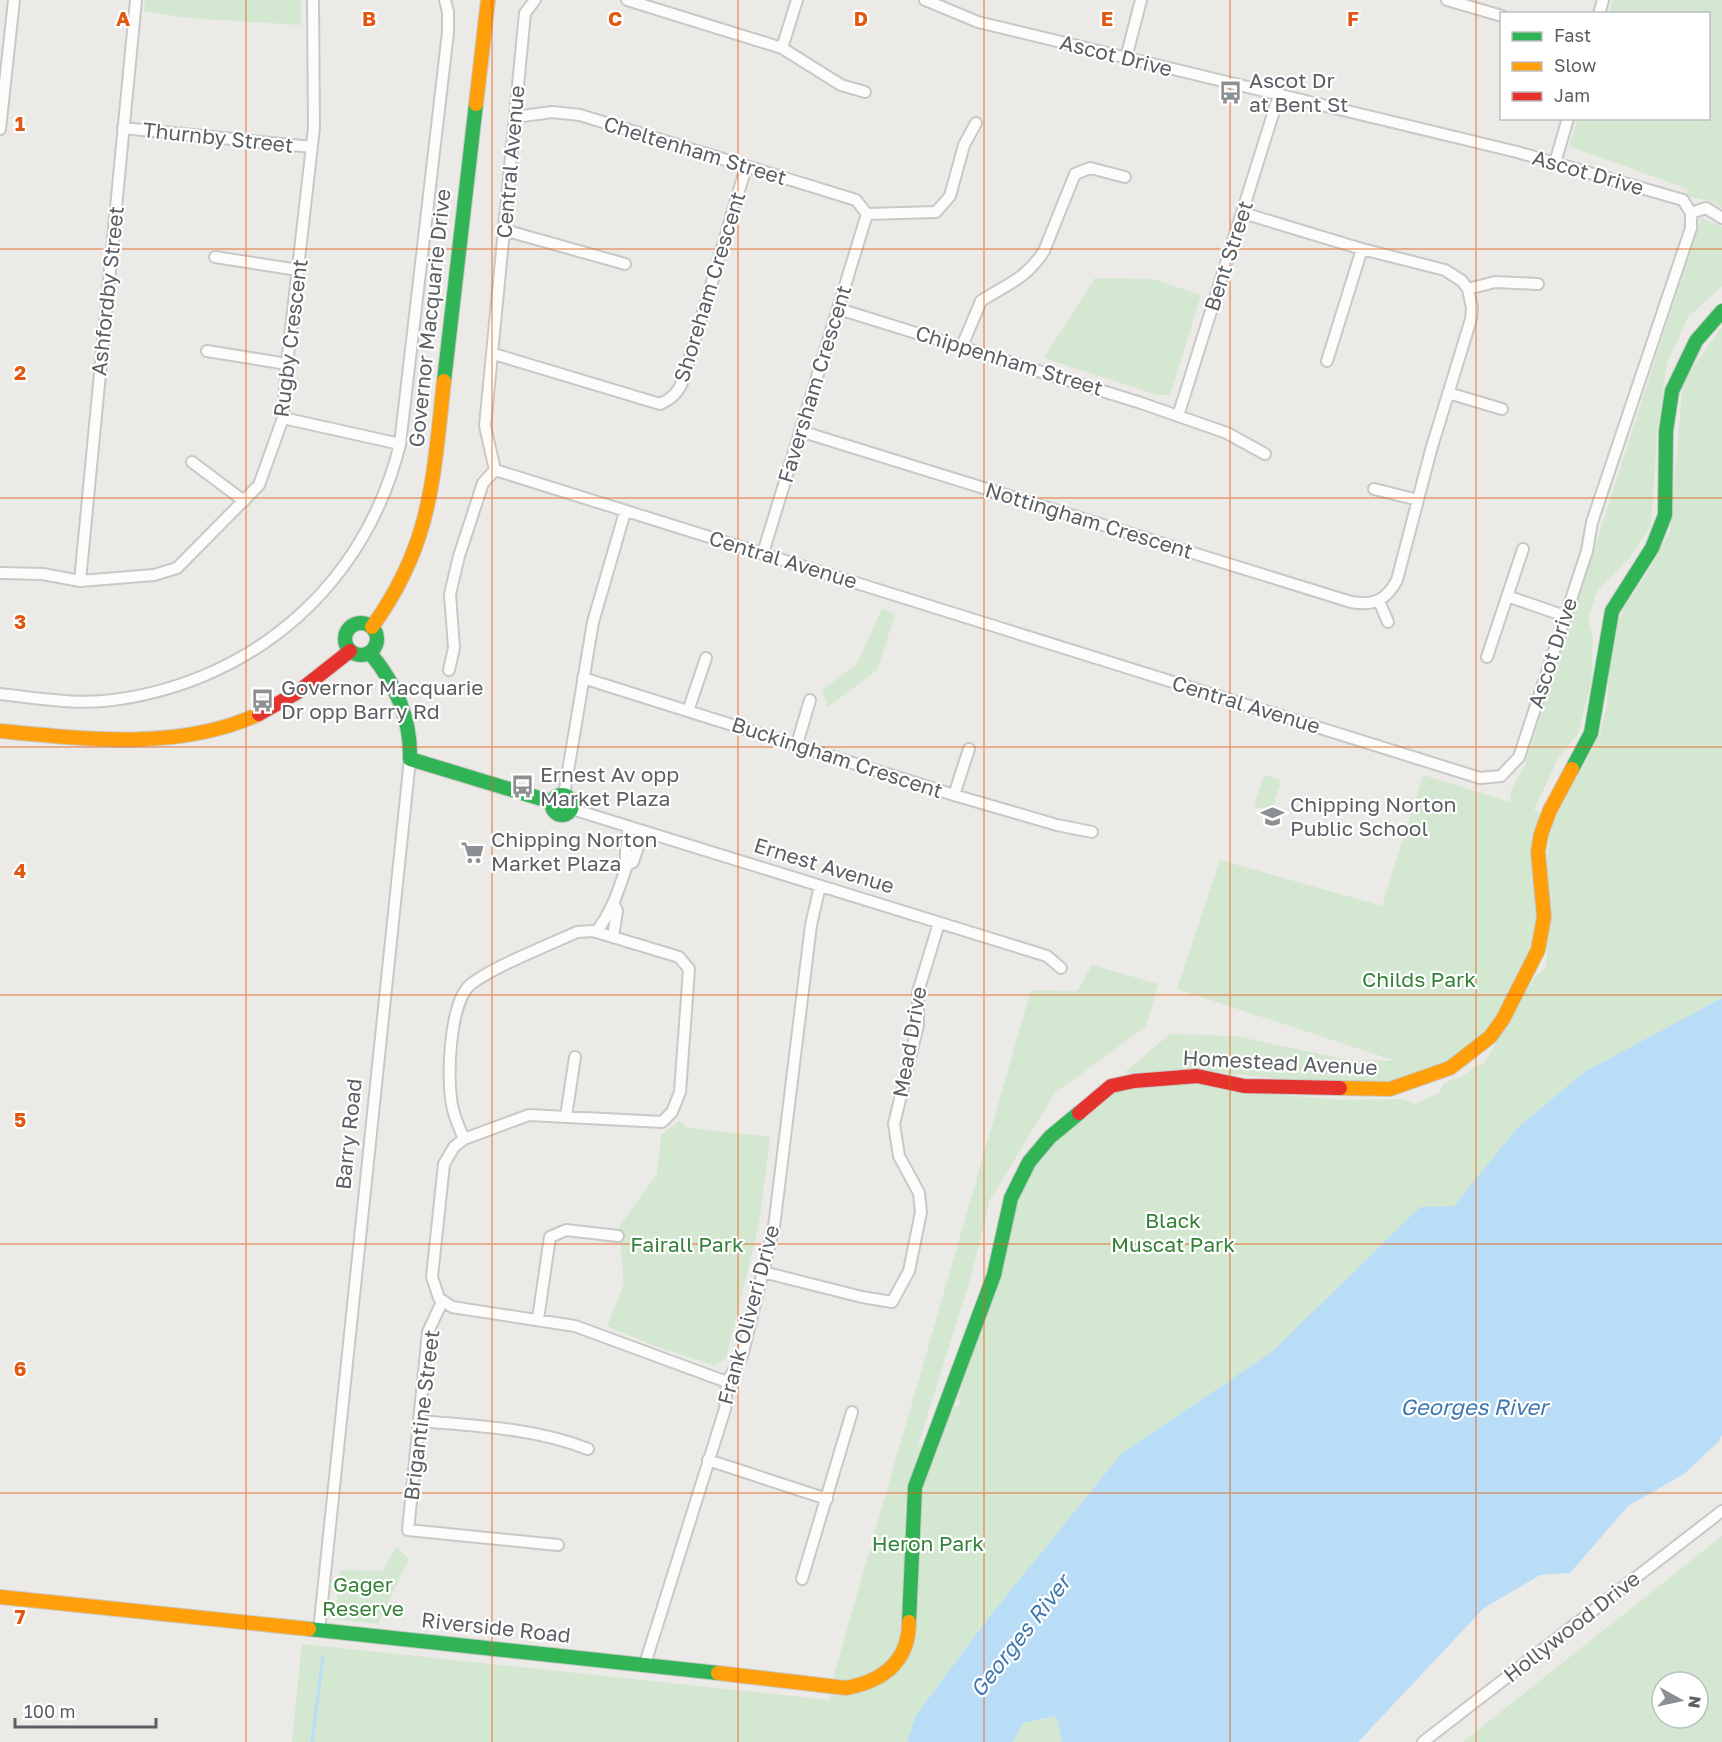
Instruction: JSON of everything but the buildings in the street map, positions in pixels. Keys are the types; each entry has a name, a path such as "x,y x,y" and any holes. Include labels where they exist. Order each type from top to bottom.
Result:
{"street":[{"path":"0,129 14,0"},
{"name":"Ashfordby Street","path":"80,581 136,0"},
{"name":"Rugby Crescent","path":"0,573 43,574 80,581 154,575 177,568 259,485 283,418 286,364 312,147 313,0"},
{"path":"0,694 67,701 114,700 200,678 245,656 288,625 344,568 383,501 400,444 448,32 448,12 445,0"},
{"name":"Governor Macquarie Drive","path":"372,627 409,567 423,532 431,498 488,0"},
{"name":"Central Avenue","path":"535,0 525,13 494,354 485,426 495,470 1480,778 1501,776 1519,757"},
{"path":"627,0 782,48 841,85 866,92"},
{"path":"782,48 797,0"},
{"name":"Ascot Drive","path":"925,0 978,22 1555,163 1683,200 1691,213 1691,228 1592,522 1587,551 1519,757"},
{"path":"1126,58 1141,0"},
{"path":"1447,0 1500,15"},
{"name":"Bent Street","path":"1178,416 1279,95"},
{"name":"Cheltenham Street","path":"515,117 552,112 580,115 856,200 867,214"},
{"path":"1555,163 1567,120"},
{"path":"867,214 936,212 950,196 964,145 976,123"},
{"name":"Thurnby Street","path":"123,128 312,147"},
{"name":"Shoreham Crescent","path":"494,354 660,404 666,402 679,391 683,380 746,167"},
{"path":"962,346 981,301 1012,285 1037,262 1044,251 1075,174 1090,168 1125,177"},
{"path":"1691,213 1706,208 1722,218"},
{"path":"1243,213 1362,249 1445,270 1455,275 1468,289 1472,308 1471,319 1448,393 1397,580 1386,597 1379,602 1388,622"},
{"name":"Faversham Crescent","path":"763,554 867,214"},
{"path":"504,230 626,264"},
{"path":"1327,361 1362,249"},
{"path":"215,257 298,270"},
{"path":"1468,289 1495,282 1538,284"},
{"name":"Chippenham Street","path":"839,309 962,346 1227,432 1265,454"},
{"name":"Homestead Avenue","path":"878,1678 900,1660 909,1638 909,1585 915,1487 942,1409 974,1333 994,1275 1011,1198 1040,1147 1080,1109 1111,1086 1197,1076 1244,1086 1390,1089 1450,1068 1490,1037 1503,1019 1532,965 1542,933 1544,898 1538,852 1540,834 1550,810 1591,733 1612,611 1652,548 1665,514 1666,431 1672,391 1691,348 1722,310"},
{"path":"207,351 286,364"},
{"path":"1448,393 1502,410"},
{"path":"283,418 400,444"},
{"name":"Nottingham Crescent","path":"800,431 1351,602 1371,604 1379,602"},
{"path":"192,462 244,501"},
{"path":"449,670 454,648 450,594 459,556 483,483 495,470"},
{"path":"1374,489 1418,500"},
{"path":"572,809 567,814 557,814 558,798 597,606 625,512"},
{"path":"1487,657 1523,549"},
{"path":"1507,596 1565,616"},
{"path":"362,623 372,627 377,640 370,652 359,655 350,651 345,635 351,626 362,623"},
{"path":"0,731 128,739 166,737 224,726 280,704 350,651"},
{"name":"Barry Road","path":"319,1631 410,759 410,733 402,703 391,679 370,652"},
{"path":"688,711 706,658"},
{"name":"Buckingham Crescent","path":"583,678 954,795 1057,825 1092,832"},
{"path":"797,744 810,700"},
{"path":"954,795 969,749"},
{"path":"410,759 558,798"},
{"name":"Ernest Avenue","path":"572,809 1047,956 1061,968"},
{"path":"596,932 604,922 608,909 614,904 627,865 624,859 629,841 628,827"},
{"path":"627,865 633,862 639,844 649,833"},
{"name":"Frank Oliveri Drive","path":"645,1664 725,1409 727,1382 742,1356 774,1227 811,925 820,886"},
{"path":"613,937 617,911 614,904"},
{"name":"Mead Drive","path":"763,1272 862,1298 892,1302 909,1271 921,1212 919,1193 899,1156 894,1124 918,1025 918,992 939,923"},
{"path":"464,1139 452,1108 449,1082 457,1006 462,994 481,978 577,932 596,932 679,957 689,969 680,1092 672,1112 662,1122 530,1115 464,1139 454,1147 444,1164 432,1277 435,1291 442,1302 463,1311 538,1319 575,1326 727,1382"},
{"path":"566,1116 575,1058"},
{"path":"538,1319 550,1237 566,1230 618,1236"},
{"name":"Brigantine Street","path":"442,1302 428,1332 408,1530 558,1545"},
{"path":"802,1579 852,1412"},
{"path":"420,1421 503,1428 568,1441 588,1449"},
{"path":"708,1460 827,1498"},
{"name":"Hollywood Drive","path":"1423,1742 1722,1511"},
{"name":"Riverside Road","path":"0,1597 645,1664 846,1688 863,1685 878,1678"}],"green space":[{"path":"145,0 301,0 301,25 188,18 144,11"},
{"path":"1613,0 1722,0 1722,208 1709,201 1685,196 1688,189 1569,146 1578,120 1710,120 1710,12 1609,12"},
{"name":"Childs Park","path":"1701,218 1722,227 1722,286 1688,317 1667,363 1657,433 1651,526 1630,557 1597,591 1588,619 1593,638 1591,683 1578,734 1558,758 1534,810 1543,813 1540,912 1528,959 1486,1034 1452,1062 1382,1084 1331,1084 1196,1070 1124,1073 1170,1034 1235,1036 1348,1060 1396,1061 1177,989 1220,860 1382,906 1423,775 1510,802 1511,790 1524,767"},
{"path":"1095,278 1153,279 1201,295 1170,395 1158,395 1044,358"},
{"path":"1722,326 1722,998 1584,1072 1517,1128 1454,1206 1420,1208 1273,1351 1121,1454 990,1616 916,1715 907,1742 292,1742 302,1644 830,1700 835,1671 1031,990 1077,991 1092,965 1158,984 1146,1026 1054,1094 990,1200 972,1273 918,1445 928,1448 942,1409 962,1405 951,1387 1029,1162 1111,1086 1197,1076 1259,1093 1341,1100 1404,1099 1414,1104 1439,1093 1444,1083 1463,1076 1477,1065 1483,1065 1535,977 1546,967 1550,899 1547,863 1550,828 1600,734 1607,704 1612,636 1625,606 1646,575 1670,531 1683,382"},
{"path":"882,608 895,615 877,670 828,707 822,690 857,664"},
{"path":"1264,775 1281,780 1272,811 1254,806"},
{"name":"Fairall Park","path":"679,1121 688,1128 770,1137 759,1224 726,1358 715,1366 655,1346 607,1326 624,1284 619,1227 657,1174 661,1135"},
{"path":"1722,1536 1722,1742 1463,1742"},
{"name":"Gager Reserve","path":"396,1547 409,1559 378,1624 335,1619 340,1570 383,1571"},
{"path":"1057,1716 1062,1742 1013,1742 1023,1723"}],"water":[{"name":"Georges River","path":"1722,998 1722,1434 1719,1441 1684,1474 1628,1506 1570,1573 1540,1575 1484,1608 1358,1742 1062,1742 1056,1716 1023,1723 1013,1742 907,1742 916,1715 990,1616 1121,1454 1273,1351 1420,1207 1454,1206 1517,1128 1584,1072"}],"waterway":[{"path":"312,1742 323,1656"}],"traffic: fast":[{"path":"444,381 476,104"},
{"path":"1572,769 1591,733 1612,611 1652,548 1665,515 1666,431 1672,391 1696,341 1722,311"},
{"path":"361,623 372,628 377,639 372,650 361,655 350,650 345,639 350,628 361,623"},
{"path":"370,653 387,677 400,702 408,730 410,759 552,802"},
{"path":"558,795 566,795 572,801 572,805 572,809 566,815 558,815 552,809 552,801 558,795"},
{"path":"909,1622 915,1487 994,1275 1011,1198 1029,1162 1050,1137 1079,1113"},
{"path":"309,1629 718,1673"}],"traffic: slow":[{"path":"476,104 488,0"},
{"path":"372,627 392,597 418,539 432,480 444,381"},
{"path":"0,731 98,739 165,738 229,726 259,714"},
{"path":"1340,1088 1390,1089 1450,1068 1490,1037 1503,1019 1538,950 1544,917 1538,852 1541,834 1550,810 1572,769"},
{"path":"0,1597 309,1629"},
{"path":"718,1673 846,1688 859,1685 882,1675 899,1659 908,1636 909,1622"}],"traffic: jam":[{"path":"259,714 298,692 350,651"},
{"path":"1079,1113 1111,1086 1134,1081 1197,1076 1244,1086 1340,1088"}],"place":[{"name":"Ascot Dr at Bent St","path":"1231,93"},
{"name":"Governor Macquarie Dr opp Barry Rd","path":"263,700"},
{"name":"Ernest Av opp Market Plaza","path":"522,787"},
{"name":"Chipping Norton Public School","path":"1272,817"},
{"name":"Chipping Norton Market Plaza","path":"473,852"}],"park label":[{"name":"Black Muscat Park","path":"1173,1233"},
{"name":"Heron Park","path":"928,1544"}]}
